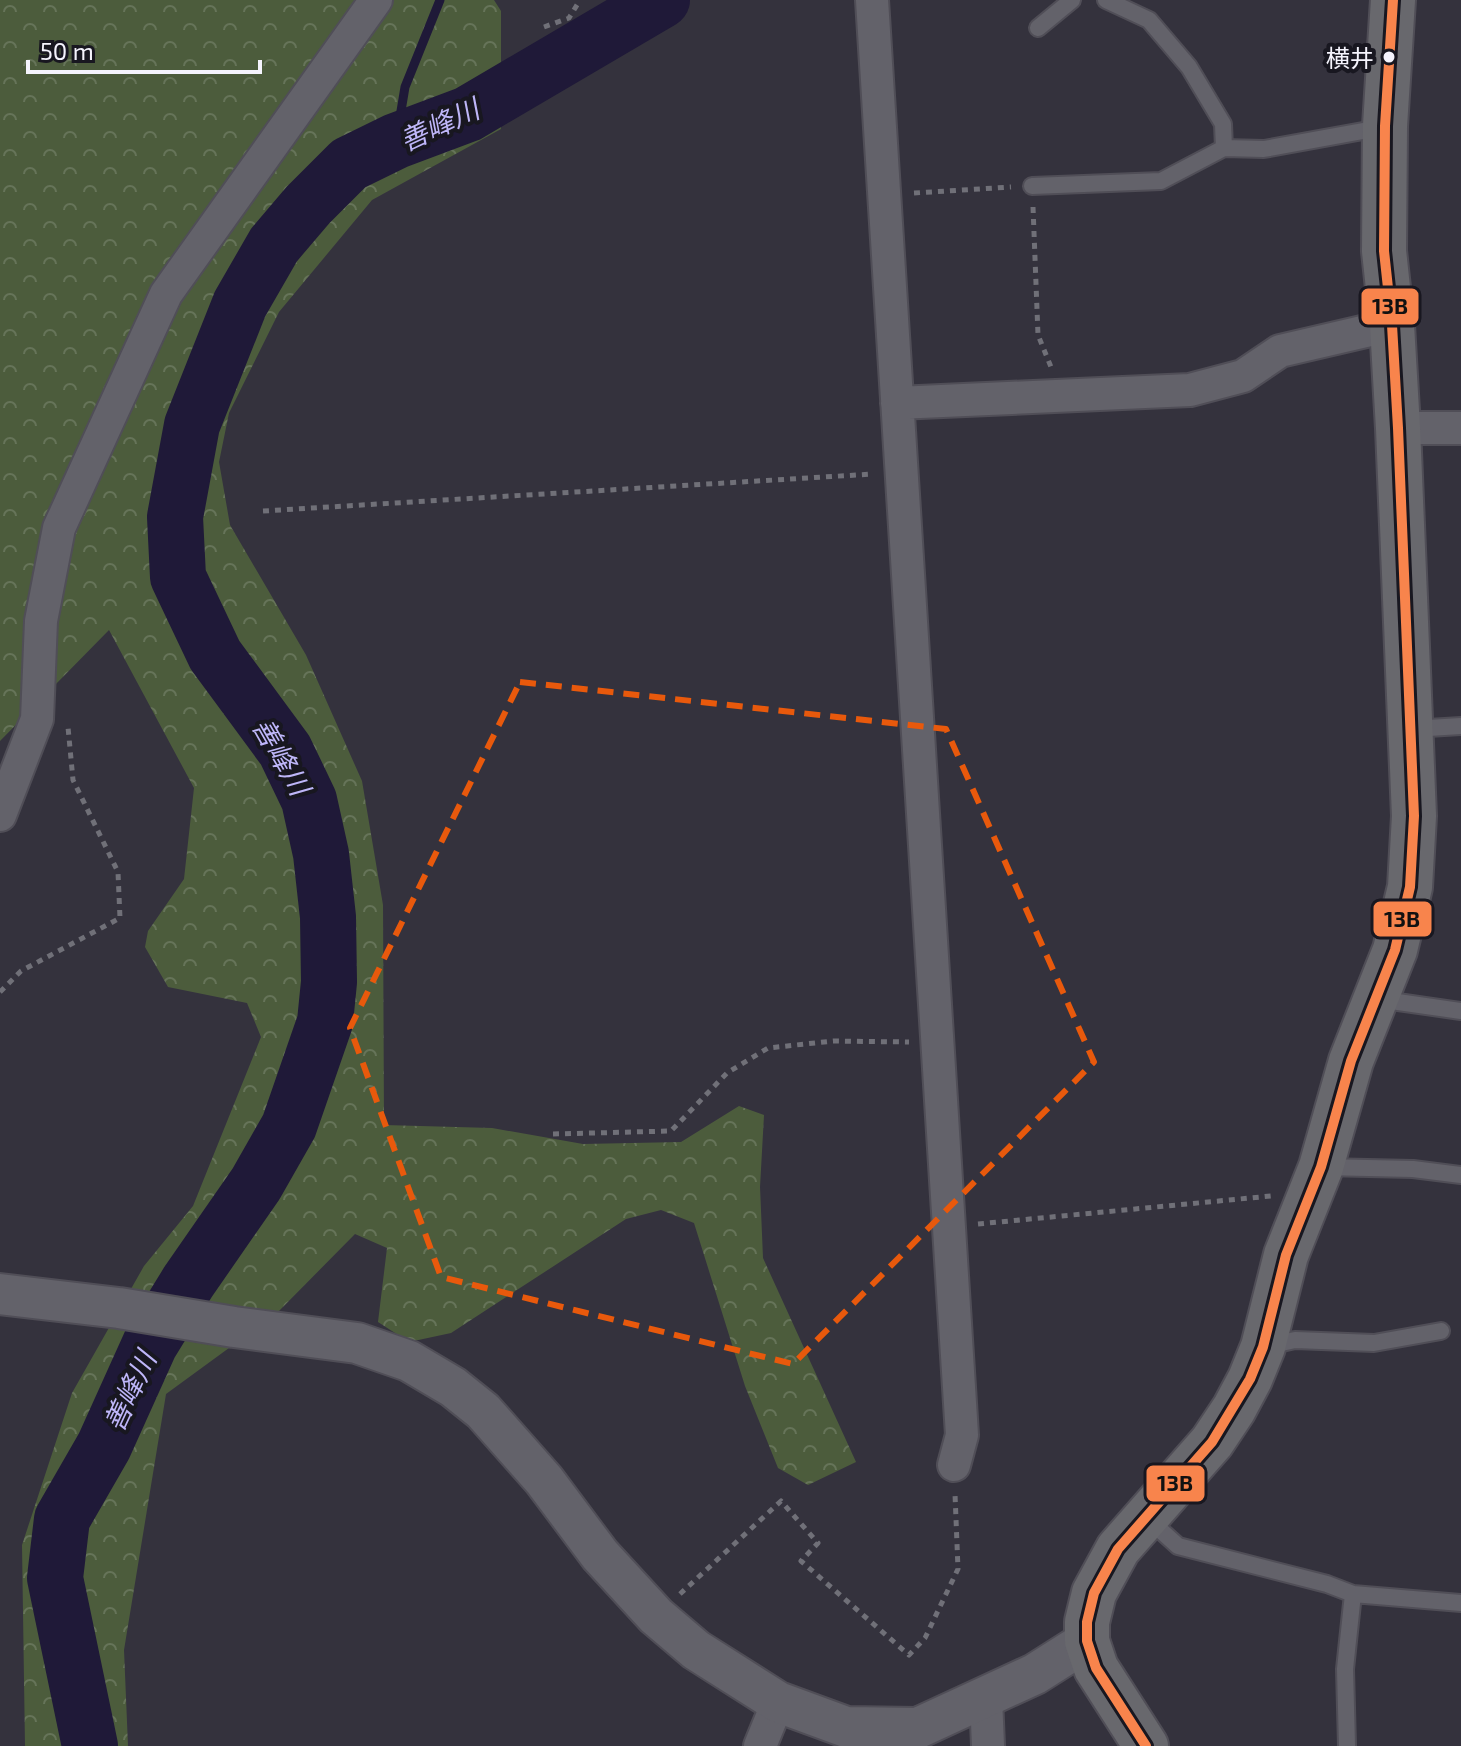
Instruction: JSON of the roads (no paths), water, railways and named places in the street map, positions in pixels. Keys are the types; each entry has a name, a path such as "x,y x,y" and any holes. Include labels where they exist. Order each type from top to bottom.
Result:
{"main road":[{"path":"1146,1746 1096,1668 1087,1641 1087,1622 1094,1593 1118,1549 1212,1442 1234,1409 1263,1347 1286,1255 1315,1181 1351,1061 1395,950 1410,887 1414,816 1398,428 1384,251 1385,126 1393,0"}],"street":[{"path":"0,815 37,719 41,621 59,528 159,307 376,0"},
{"path":"872,0 962,1435 954,1465"},
{"path":"897,403 1190,390 1243,376 1280,351 1392,325"},
{"path":"1398,428 1461,428"},
{"path":"0,1294 357,1343 409,1361 453,1387 483,1411 544,1480 600,1555 656,1616 696,1650 778,1702 846,1727 918,1737 1035,1674 1087,1641"},
{"path":"986,1698 988,1746"},
{"path":"760,1746 778,1702"}],"lane":[{"path":"1038,28 1072,0"},
{"path":"1106,0 1149,20 1189,67 1223,124 1224,148"},
{"path":"1032,186 1161,181 1224,148 1264,149 1385,126"},
{"path":"1410,730 1461,726"},
{"path":"1376,999 1461,1011"},
{"path":"1315,1181 1413,1169 1461,1175"},
{"path":"1263,1347 1295,1340 1374,1343 1441,1331"},
{"path":"1146,1517 1178,1546 1327,1584 1353,1594 1461,1603"},
{"path":"1347,1746 1345,1669 1353,1594"}],"waterway":[{"path":"396,141 405,87 440,0"},
{"name":"善峰川","path":"90,1746 55,1578 62,1519 104,1446 150,1344 188,1282 256,1184 289,1126 325,1022 329,982 328,917 321,854 309,800 285,750 215,655 178,577 175,517 192,425 240,304 274,245 349,164 396,141 468,114 662,0"}],"place":[{"name":"横井","path":"1389,57"}]}
